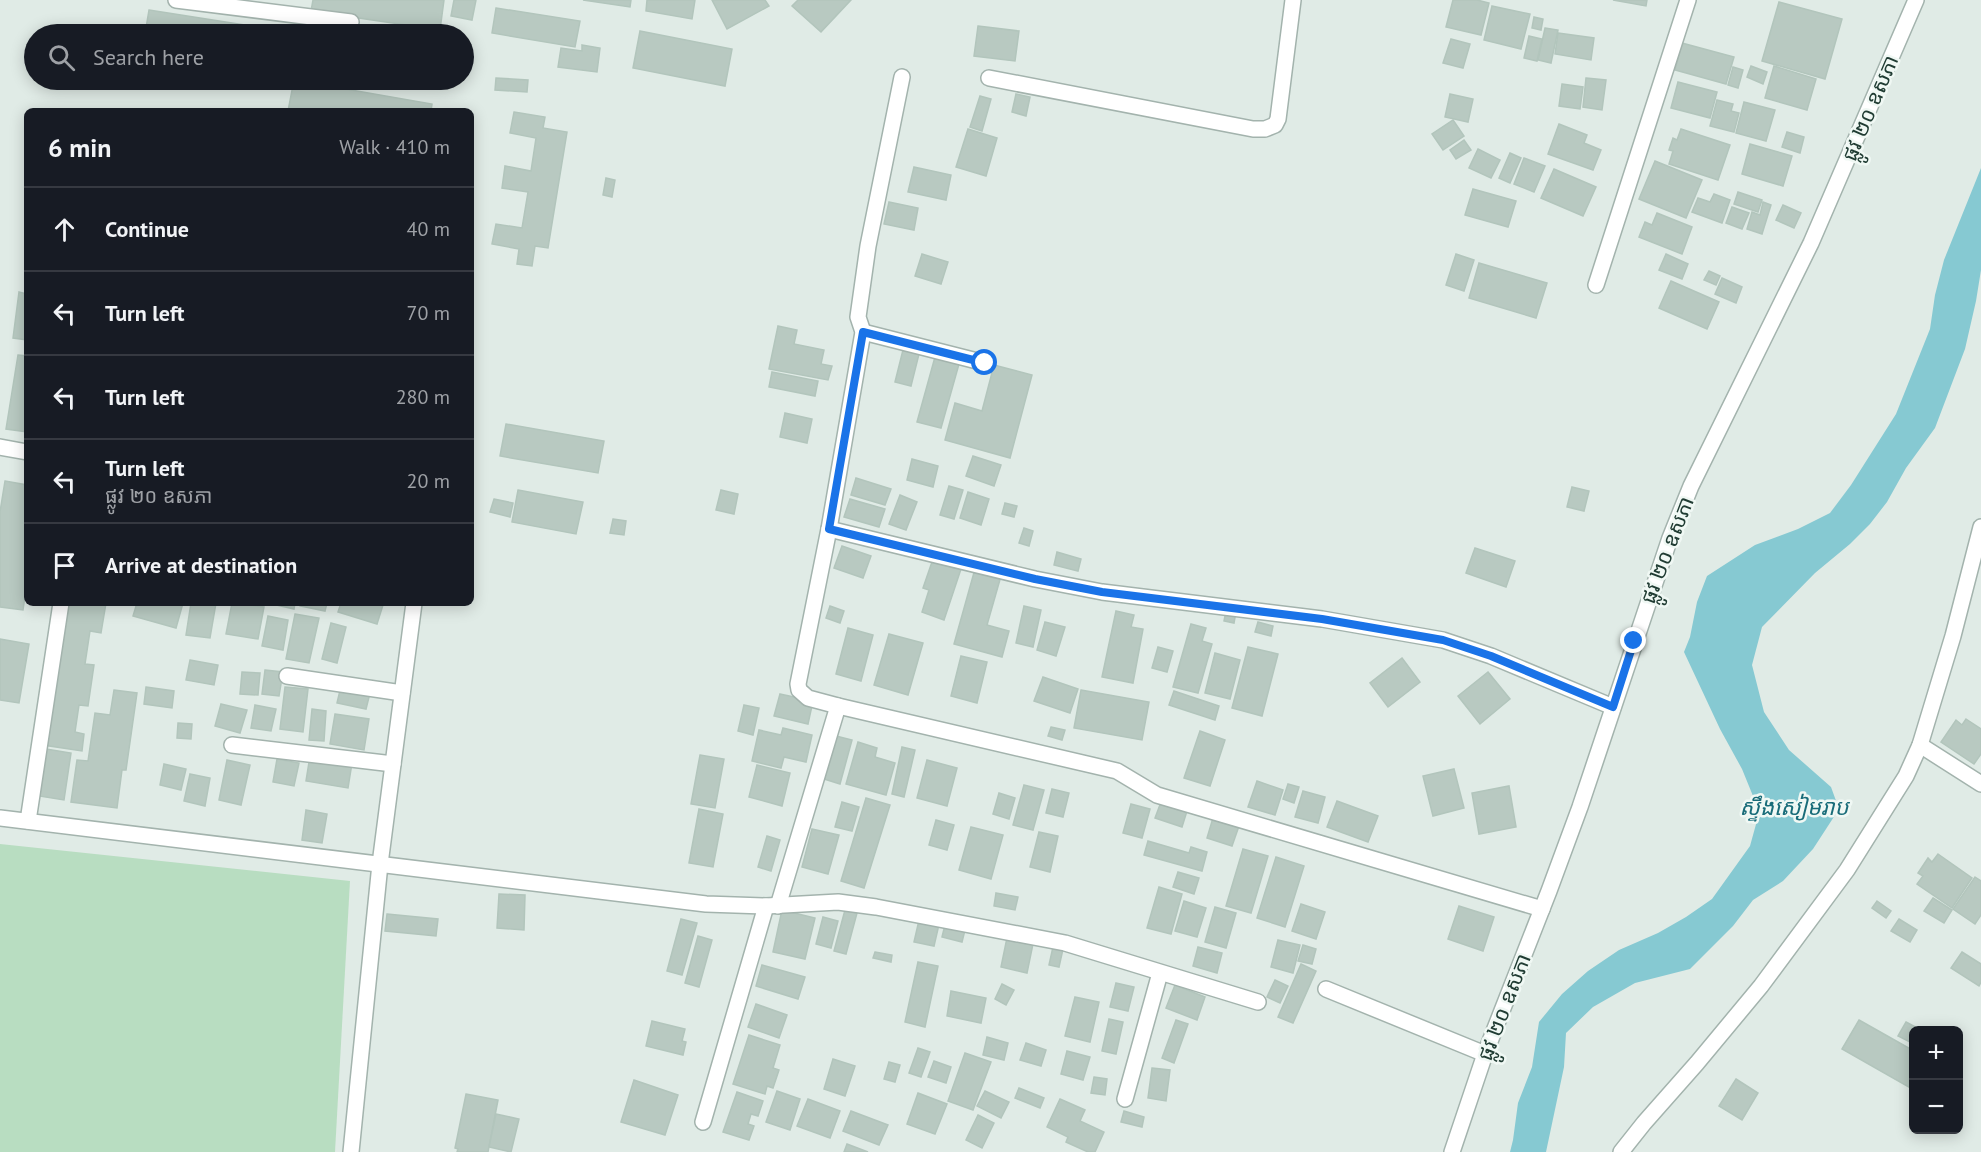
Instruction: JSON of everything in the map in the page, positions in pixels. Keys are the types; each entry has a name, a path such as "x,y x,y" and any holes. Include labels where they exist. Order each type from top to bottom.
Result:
{"street":[{"path":"176,0 351,22"},
{"path":"989,78 1242,127 1265,129 1275,125 1278,118 1293,0"},
{"path":"1596,285 1688,0"},
{"name":"ផ្លូវ ២០ ឧសភា","path":"1452,1152 1485,1054 1580,807 1655,578 1691,486 1811,243 1916,0"},
{"path":"902,77 868,246 858,317 863,332 829,529 798,684 799,690 808,698 838,706 1118,771 1157,795 1542,909"},
{"path":"863,332 985,363"},
{"path":"0,447 24,451"},
{"path":"1622,1152 1644,1122 1761,986 1847,870 1906,776 1920,745 1953,636 1981,527"},
{"path":"829,529 1035,579 1102,592 1322,619 1443,640 1491,656 1613,707"},
{"path":"28,821 61,606"},
{"path":"351,1152 380,864 414,606"},
{"path":"287,676 402,693"},
{"path":"703,1122 838,706"},
{"path":"231,745 393,764"},
{"path":"1920,745 1981,784"},
{"path":"0,818 706,904 772,906 838,902 876,907 1065,944 1258,1002"},
{"path":"1125,1099 1160,973"},
{"path":"1326,989 1485,1054"}],"green space":[{"path":"0,844 350,881 335,1152 0,1152"}],"water":[{"name":"ស្ទឹងសៀមរាប","path":"1981,168 1981,270 1976,301 1965,349 1935,428 1870,524 1815,573 1762,627 1752,665 1764,712 1789,750 1831,787 1839,809 1813,849 1783,881 1753,900 1733,926 1690,969 1635,983 1593,1007 1566,1033 1564,1067 1546,1152 1510,1152 1518,1103 1532,1067 1539,1022 1562,994 1588,971 1619,950 1658,933 1712,899 1750,846 1758,817 1753,796 1684,652 1690,637 1697,602 1707,576 1755,545 1798,529 1830,513 1851,485 1896,414 1930,329 1935,295 1944,260"}],"building":[{"path":"313,0 444,0 441,24 399,24 311,11"},
{"path":"454,0 476,0 472,20 451,16"},
{"path":"583,0 631,0 630,7"},
{"path":"647,0 695,0 692,19 646,11"},
{"path":"712,0 765,0 769,6 727,29"},
{"path":"798,0 851,0 821,32 792,6"},
{"path":"1453,0 1477,0 1489,3 1481,35 1446,27"},
{"path":"1613,0 1647,0 1646,6"},
{"path":"1779,2 1842,19 1825,79 1762,61"},
{"path":"1492,6 1530,14 1521,49 1484,40"},
{"path":"496,8 580,21 575,47 492,33"},
{"path":"149,10 238,24 147,24"},
{"path":"1534,17 1543,19 1541,30 1532,28"},
{"path":"978,26 1019,31 1015,61 974,56"},
{"path":"1545,28 1558,30 1551,63 1538,60"},
{"path":"640,31 732,49 725,86 633,68"},
{"path":"1558,33 1594,38 1591,60 1555,54"},
{"path":"1529,36 1542,39 1537,61 1524,58"},
{"path":"1451,39 1470,44 1463,68 1443,63"},
{"path":"1682,43 1734,57 1726,84 1675,70"},
{"path":"582,45 600,48 597,72 558,67 561,48 582,51"},
{"path":"1751,66 1767,72 1763,84 1747,77"},
{"path":"1774,66 1816,79 1807,110 1765,98"},
{"path":"1733,67 1743,70 1738,88 1728,85"},
{"path":"496,78 528,80 527,92 495,90"},
{"path":"1586,78 1606,80 1602,110 1583,107"},
{"path":"1678,82 1717,92 1710,118 1671,108"},
{"path":"1562,84 1583,87 1580,109 1559,106"},
{"path":"292,90 352,90 432,104 431,108 289,108"},
{"path":"1016,94 1030,97 1026,116 1012,112"},
{"path":"1450,94 1473,99 1468,122 1445,117"},
{"path":"980,96 991,99 982,131 970,127"},
{"path":"1717,100 1733,104 1731,111 1739,113 1734,132 1710,126"},
{"path":"1744,102 1775,110 1766,141 1736,133"},
{"path":"514,112 545,117 543,128 567,132 548,248 535,246 532,266 517,264 519,249 492,244 496,224 522,228 528,192 502,188 505,166 531,171 536,138 510,133"},
{"path":"1453,120 1464,136 1443,150 1432,134"},
{"path":"1559,124 1587,135 1584,143 1601,150 1593,170 1548,154"},
{"path":"968,129 997,138 986,176 956,167"},
{"path":"1681,129 1730,145 1718,180 1669,164 1673,151 1669,150 1673,138 1677,140"},
{"path":"1787,132 1804,137 1800,153 1782,147"},
{"path":"1464,140 1471,150 1456,159 1450,150"},
{"path":"1750,144 1792,156 1783,186 1742,174"},
{"path":"1478,149 1500,160 1491,178 1469,168"},
{"path":"1510,153 1521,158 1510,183 1499,178"},
{"path":"1524,158 1545,166 1534,192 1514,184"},
{"path":"1655,161 1702,180 1686,218 1639,199"},
{"path":"914,167 951,175 946,200 908,192"},
{"path":"1554,169 1596,187 1583,216 1541,198"},
{"path":"606,178 615,180 612,197 603,195"},
{"path":"1473,189 1516,201 1508,227 1465,215"},
{"path":"1738,192 1762,200 1758,212 1734,204"},
{"path":"1714,194 1730,200 1722,223 1692,212 1698,198 1710,202"},
{"path":"889,202 918,208 914,230 884,224"},
{"path":"1763,202 1771,205 1762,234 1747,229 1752,212 1760,215"},
{"path":"1783,205 1801,213 1794,228 1776,220"},
{"path":"1732,207 1749,213 1742,229 1726,223"},
{"path":"1657,213 1692,227 1682,254 1639,237 1645,222 1652,225"},
{"path":"922,254 948,262 941,284 915,276"},
{"path":"1456,254 1474,260 1464,291 1446,285"},
{"path":"1666,254 1688,264 1682,279 1659,270"},
{"path":"1479,263 1547,283 1536,318 1469,298"},
{"path":"1709,271 1720,276 1716,285 1704,280"},
{"path":"1722,278 1742,287 1736,303 1715,294"},
{"path":"1671,281 1719,302 1707,329 1659,308"},
{"path":"19,292 24,293 24,340 13,338"},
{"path":"778,326 797,330 794,344 824,350 821,364 832,366 828,380 769,369"},
{"path":"903,350 919,354 911,386 895,382"},
{"path":"18,355 24,356 24,432 6,429"},
{"path":"935,357 959,364 941,428 917,422"},
{"path":"994,365 1032,375 1010,458 945,440 955,403 982,411"},
{"path":"772,372 818,381 815,396 769,387"},
{"path":"785,413 812,419 807,443 780,437"},
{"path":"506,424 604,441 598,473 500,456"},
{"path":"973,456 1001,465 994,486 966,476"},
{"path":"912,459 938,466 933,487 907,480"},
{"path":"856,478 891,489 885,505 851,495"},
{"path":"5,481 24,484 23,610 0,607 0,512"},
{"path":"949,486 963,490 954,519 940,515"},
{"path":"1572,487 1589,491 1584,511 1567,507"},
{"path":"518,490 583,502 576,534 512,522"},
{"path":"721,490 738,494 734,514 716,510"},
{"path":"968,492 989,499 981,525 960,518"},
{"path":"900,495 917,502 906,530 889,524"},
{"path":"494,499 513,503 510,517 490,512"},
{"path":"850,499 885,509 879,527 844,517"},
{"path":"1005,503 1017,506 1014,517 1002,514"},
{"path":"613,519 626,521 624,535 610,533"},
{"path":"1024,528 1033,531 1029,546 1019,543"},
{"path":"842,546 871,556 863,578 834,568"},
{"path":"1475,548 1515,561 1506,587 1466,573"},
{"path":"1057,552 1081,559 1078,571 1054,565"},
{"path":"933,559 961,569 944,620 922,612 929,590 923,588"},
{"path":"975,569 1001,576 987,625 1009,631 1002,657 954,644"},
{"path":"64,606 106,606 101,633 90,631 85,664 94,665 88,706 79,705 75,732 84,734 82,751 43,745"},
{"path":"136,606 182,606 176,628 133,616"},
{"path":"191,606 215,606 210,638 186,635"},
{"path":"231,606 264,607 258,639 226,634"},
{"path":"300,606 326,606 325,611"},
{"path":"340,606 383,606 377,624 338,612"},
{"path":"830,606 844,611 840,623 826,618"},
{"path":"1024,606 1041,610 1033,647 1016,643"},
{"path":"1116,611 1134,615 1131,627 1143,629 1133,683 1102,677"},
{"path":"1226,611 1236,612 1234,623 1224,621"},
{"path":"295,614 319,618 309,663 286,659"},
{"path":"268,616 288,620 283,650 262,646"},
{"path":"1045,622 1065,627 1056,656 1037,650"},
{"path":"1258,622 1273,626 1271,636 1255,632"},
{"path":"331,623 346,627 337,663 322,659"},
{"path":"1191,624 1206,628 1202,641 1212,644 1198,693 1173,687"},
{"path":"848,628 873,635 861,681 836,674"},
{"path":"889,634 923,643 908,695 874,685"},
{"path":"0,639 29,644 19,703 0,700"},
{"path":"1158,647 1173,651 1167,672 1152,668"},
{"path":"1248,647 1278,654 1262,716 1232,708"},
{"path":"1215,653 1240,660 1230,699 1205,693"},
{"path":"961,656 987,662 977,703 951,696"},
{"path":"1402,658 1420,682 1388,707 1370,683"},
{"path":"190,660 218,665 214,685 186,680"},
{"path":"265,670 283,672 279,696 262,694"},
{"path":"242,672 260,673 258,695 240,694"},
{"path":"1488,672 1510,699 1480,724 1458,696"},
{"path":"1043,677 1078,689 1070,713 1034,701"},
{"path":"343,678 372,685 366,709 337,703"},
{"path":"146,687 174,691 172,708 144,704"},
{"path":"285,687 308,689 303,732 280,729"},
{"path":"114,690 137,693 126,770 122,770 117,808 71,802 77,760 88,761 95,713 110,715"},
{"path":"1081,690 1149,702 1142,740 1074,728"},
{"path":"1174,691 1219,706 1215,720 1169,705"},
{"path":"780,694 813,701 808,724 774,716"},
{"path":"221,704 247,710 240,733 215,726"},
{"path":"255,705 276,709 271,731 251,728"},
{"path":"744,705 759,708 753,735 738,731"},
{"path":"312,709 326,711 324,741 309,740"},
{"path":"335,714 369,719 364,750 330,744"},
{"path":"1966,719 1981,729 1981,754 1974,764 1941,742 1956,720 1962,725"},
{"path":"178,723 192,724 191,739 177,738"},
{"path":"1051,727 1065,730 1062,740 1048,736"},
{"path":"783,728 812,735 806,762 784,757 781,768 752,761 759,730 781,735"},
{"path":"1200,731 1225,740 1210,786 1184,778"},
{"path":"836,736 852,740 840,784 824,779"},
{"path":"858,742 877,748 875,757 895,763 886,795 846,784"},
{"path":"902,747 915,750 904,797 892,794"},
{"path":"46,749 71,753 64,800 39,796"},
{"path":"700,755 724,759 715,808 691,804"},
{"path":"310,756 352,763 348,788 306,781"},
{"path":"277,759 299,763 294,786 273,782"},
{"path":"227,760 250,765 241,805 219,800"},
{"path":"927,760 957,768 947,806 917,798"},
{"path":"164,764 186,769 181,790 160,785"},
{"path":"757,765 790,773 782,806 749,797"},
{"path":"1454,769 1464,808 1433,816 1423,776"},
{"path":"190,774 210,778 205,806 184,801"},
{"path":"1257,781 1283,790 1275,815 1248,807"},
{"path":"1288,784 1299,787 1294,803 1283,799"},
{"path":"1024,785 1044,790 1033,830 1013,825"},
{"path":"1509,786 1516,827 1479,834 1472,793"},
{"path":"1052,789 1069,793 1063,817 1046,813"},
{"path":"1303,791 1325,797 1318,823 1295,817"},
{"path":"999,793 1015,798 1009,819 993,814"},
{"path":"866,798 890,805 864,888 841,881"},
{"path":"1337,801 1378,816 1368,842 1327,827"},
{"path":"842,802 859,807 852,831 835,827"},
{"path":"1161,802 1187,811 1182,827 1155,818"},
{"path":"1131,804 1150,809 1142,838 1123,833"},
{"path":"699,809 723,814 713,867 689,863"},
{"path":"306,810 327,814 322,843 302,840"},
{"path":"1213,818 1239,826 1232,846 1207,838"},
{"path":"936,820 954,825 947,850 929,845"},
{"path":"971,827 1003,835 991,879 959,870"},
{"path":"812,829 839,835 828,874 802,867"},
{"path":"1039,832 1058,836 1050,872 1030,867"},
{"path":"767,836 780,840 771,871 758,867"},
{"path":"1148,841 1189,853 1191,847 1207,852 1202,871 1144,855"},
{"path":"1243,849 1268,856 1251,913 1226,906"},
{"path":"1938,854 1972,878 1952,908 1917,884 1923,876 1918,873 1928,858 1932,862"},
{"path":"1276,857 1304,866 1285,927 1257,918"},
{"path":"1178,872 1199,878 1194,894 1173,887"},
{"path":"1975,877 1981,881 1981,915 1975,924 1953,909"},
{"path":"1159,887 1182,894 1171,934 1147,928"},
{"path":"996,893 1018,897 1015,910 994,906"},
{"path":"499,894 525,895 524,930 497,928"},
{"path":"1933,898 1952,910 1944,923 1924,911"},
{"path":"1184,901 1206,908 1197,937 1175,931"},
{"path":"1877,901 1891,911 1886,918 1872,908"},
{"path":"1301,904 1325,912 1316,939 1292,931"},
{"path":"1459,906 1494,917 1483,951 1448,939"},
{"path":"1215,907 1236,913 1226,948 1205,942"},
{"path":"782,910 815,918 805,959 773,952"},
{"path":"845,910 857,913 846,954 834,951"},
{"path":"387,914 438,919 436,936 385,931"},
{"path":"920,916 940,920 934,946 914,942"},
{"path":"823,917 838,921 831,948 816,944"},
{"path":"681,919 697,923 682,975 667,971"},
{"path":"1899,919 1917,930 1910,942 1891,931"},
{"path":"946,921 966,926 962,942 942,937"},
{"path":"1008,933 1034,939 1027,973 1001,967"},
{"path":"698,936 712,940 699,987 685,983"},
{"path":"1278,940 1300,945 1293,973 1271,967"},
{"path":"1303,945 1316,949 1312,964 1298,961"},
{"path":"1053,947 1063,949 1059,967 1049,965"},
{"path":"1198,947 1222,953 1217,973 1193,966"},
{"path":"875,952 892,955 891,962 873,958"},
{"path":"1962,952 1981,964 1979,986 1951,968"},
{"path":"918,962 938,966 925,1027 905,1022"},
{"path":"1301,964 1316,971 1293,1023 1278,1017"},
{"path":"762,965 805,977 798,999 756,986"},
{"path":"1275,980 1288,986 1280,1003 1267,997"},
{"path":"1116,983 1134,987 1128,1011 1110,1007"},
{"path":"1002,984 1014,990 1006,1005 995,999"},
{"path":"1175,985 1205,997 1197,1020 1166,1008"},
{"path":"951,991 986,998 981,1023 947,1016"},
{"path":"1075,997 1099,1002 1090,1042 1065,1036"},
{"path":"756,1004 787,1015 779,1038 748,1027"},
{"path":"1109,1019 1123,1022 1116,1054 1102,1051"},
{"path":"1176,1020 1188,1024 1174,1063 1162,1058"},
{"path":"1859,1020 1909,1048 1909,1087 1842,1049"},
{"path":"652,1021 685,1029 682,1041 686,1042 683,1055 646,1046"},
{"path":"1906,1022 1914,1026 1909,1026 1909,1042 1898,1036"},
{"path":"749,1035 780,1045 773,1068 779,1070 773,1088 767,1086 765,1094 733,1084"},
{"path":"987,1037 1008,1043 1004,1060 983,1055"},
{"path":"1026,1043 1046,1050 1041,1066 1020,1060"},
{"path":"918,1048 930,1052 921,1077 909,1073"},
{"path":"1067,1051 1090,1057 1083,1080 1061,1074"},
{"path":"965,1053 991,1062 973,1110 948,1101"},
{"path":"833,1059 855,1066 845,1096 824,1089"},
{"path":"934,1061 951,1067 946,1083 928,1077"},
{"path":"889,1062 900,1065 895,1082 884,1079"},
{"path":"1152,1068 1170,1070 1166,1101 1148,1098"},
{"path":"1094,1077 1107,1079 1105,1095 1091,1093"},
{"path":"1736,1079 1758,1093 1742,1120 1719,1106"},
{"path":"634,1080 678,1095 665,1135 621,1122"},
{"path":"1019,1088 1044,1098 1040,1108 1015,1098"},
{"path":"777,1091 800,1099 790,1130 766,1122"},
{"path":"985,1091 1009,1102 1001,1118 977,1106"},
{"path":"737,1092 763,1101 758,1116 751,1114 748,1124 754,1126 749,1140 723,1132"},
{"path":"918,1093 947,1104 935,1134 907,1124"},
{"path":"466,1094 498,1100 488,1152 457,1152 458,1149 455,1148"},
{"path":"808,1099 840,1111 830,1138 797,1126"},
{"path":"1060,1099 1085,1110 1080,1121 1104,1132 1095,1152 1088,1152 1066,1142 1068,1137 1047,1127"},
{"path":"851,1111 888,1125 879,1145 843,1131"},
{"path":"1124,1111 1144,1117 1142,1127 1121,1122"},
{"path":"496,1114 519,1119 511,1152 489,1147"},
{"path":"978,1115 994,1123 982,1148 966,1140"},
{"path":"847,1144 868,1152 844,1152"}],"route":[{"path":"985,363 863,332 829,529 1035,579 1102,592 1322,619 1443,640 1491,656 1613,707 1634,641"}]}
